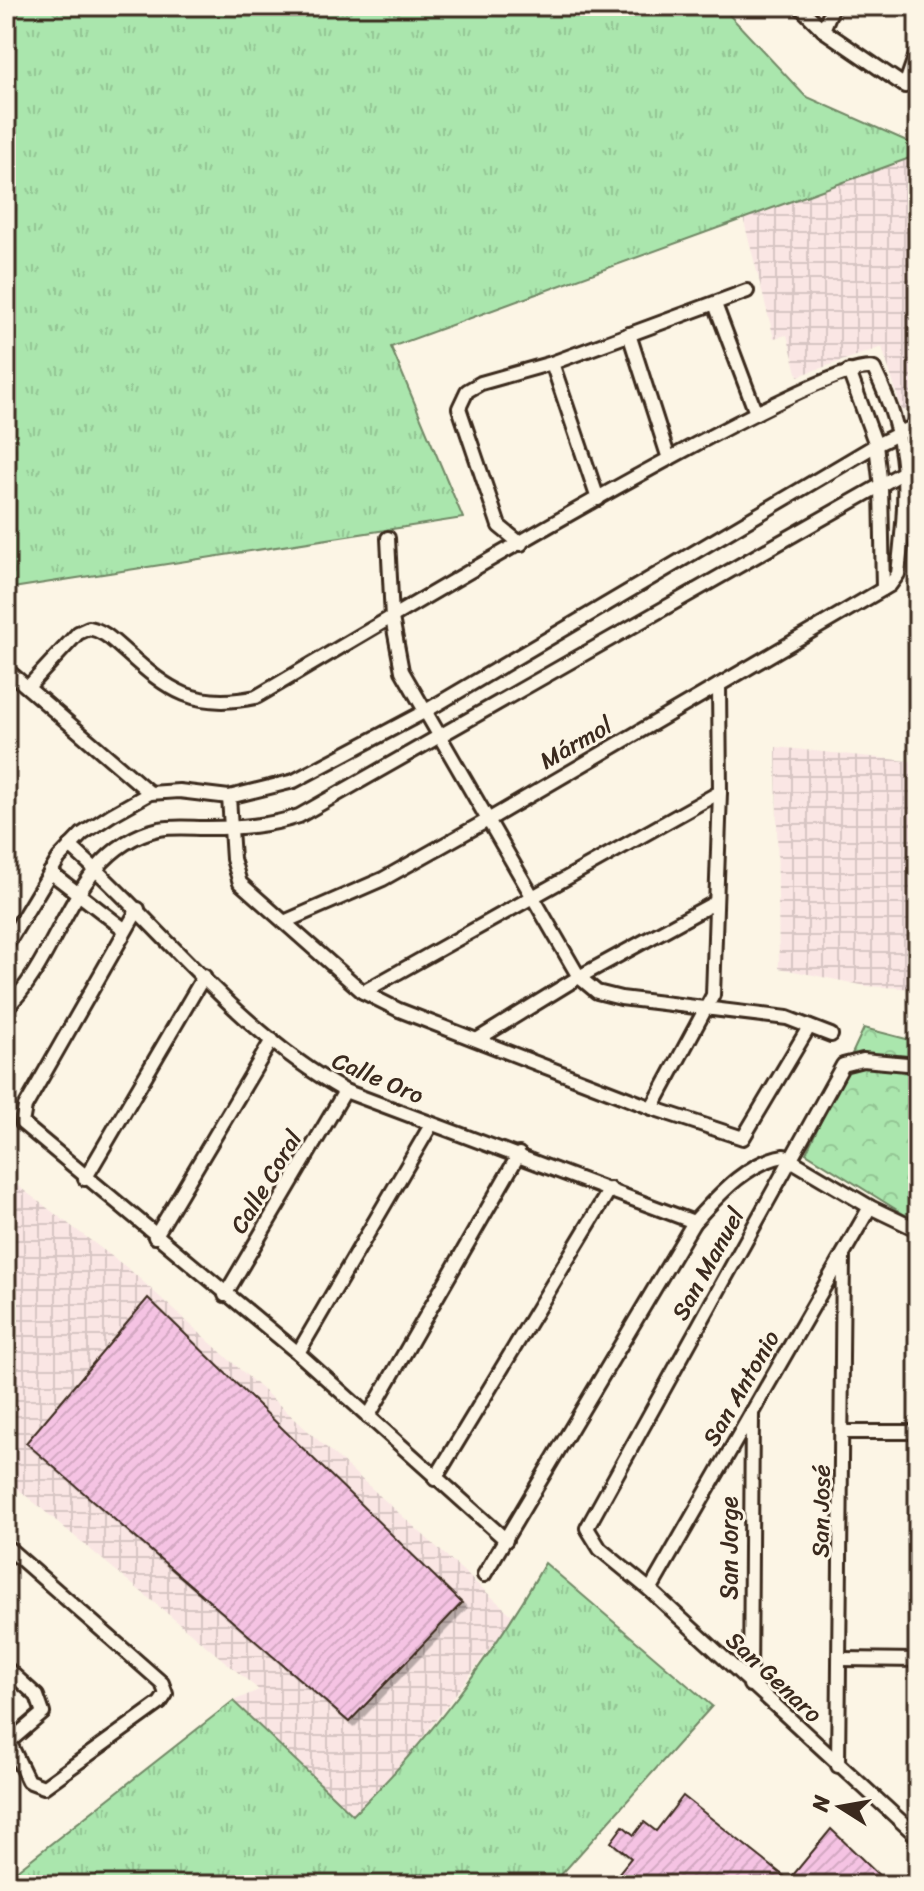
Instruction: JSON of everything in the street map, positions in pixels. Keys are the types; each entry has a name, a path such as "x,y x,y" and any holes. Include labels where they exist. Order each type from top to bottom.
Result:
{"street":[{"path":"799,6 823,30 905,86 918,49"},
{"path":"823,30 833,6"},
{"path":"521,544 499,526 459,408 467,391 481,383 552,363 747,291"},
{"path":"715,304 756,413"},
{"path":"629,334 669,459"},
{"path":"552,363 598,499"},
{"path":"28,687 78,633 89,628 105,634 172,690 212,702 256,697 669,459 756,413 849,371 870,366 900,431 912,468 898,574 883,589"},
{"path":"849,371 876,445 881,487 883,589"},
{"path":"6,946 50,872 70,846 111,815 150,793 179,791 229,797 294,781 424,712 900,431 918,424"},
{"path":"6,1008 28,981 78,893 97,869 138,837 159,829 260,827 299,816 440,739 912,468"},
{"path":"388,538 392,618 400,665 424,712 535,897 579,977 597,992 621,998 787,1018 831,1035"},
{"name":"Mármol","path":"284,922 383,879 883,589"},
{"path":"6,669 150,793"},
{"path":"652,1108 708,1008 715,984 720,792 719,685"},
{"path":"363,992 720,792"},
{"path":"229,797 233,859 240,883 363,992 478,1039 652,1108 743,1138 809,1027"},
{"name":"Calle Oro","path":"70,846 272,1040 314,1074 345,1091 431,1125 519,1154 694,1222"},
{"path":"50,872 124,929"},
{"path":"478,1039 579,977 716,902"},
{"path":"138,909 21,1115 27,1129 298,1353 506,1540"},
{"path":"85,1179 204,976"},
{"path":"155,1237 272,1040"},
{"name":"San Manuel","path":"600,1549 587,1532 589,1521 843,1065 863,1060 918,1065"},
{"name":"Calle Coral","path":"225,1295 345,1091"},
{"path":"298,1353 431,1125"},
{"path":"368,1417 519,1154"},
{"path":"484,1575 694,1222 726,1188 775,1157 793,1158 870,1207 918,1230"},
{"path":"435,1479 610,1189"},
{"name":"San Antonio","path":"650,1590 870,1207"},
{"name":"San José","path":"838,1766 842,1659 843,1255"},
{"name":"San Jorge","path":"750,1685 752,1412"},
{"path":"844,1432 918,1432"},
{"path":"6,1546 162,1683 166,1694 160,1703 57,1780 44,1787 31,1785 8,1738 38,1721 43,1713 37,1696 6,1668"},
{"name":"San Genaro","path":"600,1549 650,1590 918,1837"},
{"path":"842,1659 918,1660"}],"shaded area":[{"path":"721,132 918,146 918,406 902,411 882,347 798,376 787,335 774,338"},
{"path":"776,747 918,762 918,989 866,986 779,968"},
{"path":"6,1177 130,1270 514,1617 394,1775 524,1885 272,1885 352,1815 233,1701 259,1690 6,1479"}],"green space":[{"path":"6,6 721,6 805,96 918,146 918,155 391,347 463,518 6,589"},
{"path":"864,1028 918,1042 918,1223 806,1153"},
{"path":"545,1563 712,1706 552,1885 6,1885 6,1879 233,1701 353,1815 407,1758 458,1696 504,1631"}],"building":[{"path":"148,1298 462,1603 349,1722 26,1443"},
{"path":"683,1796 789,1880 831,1829 889,1885 609,1885 631,1858 611,1842 623,1826 634,1835 644,1822 656,1831"}]}
